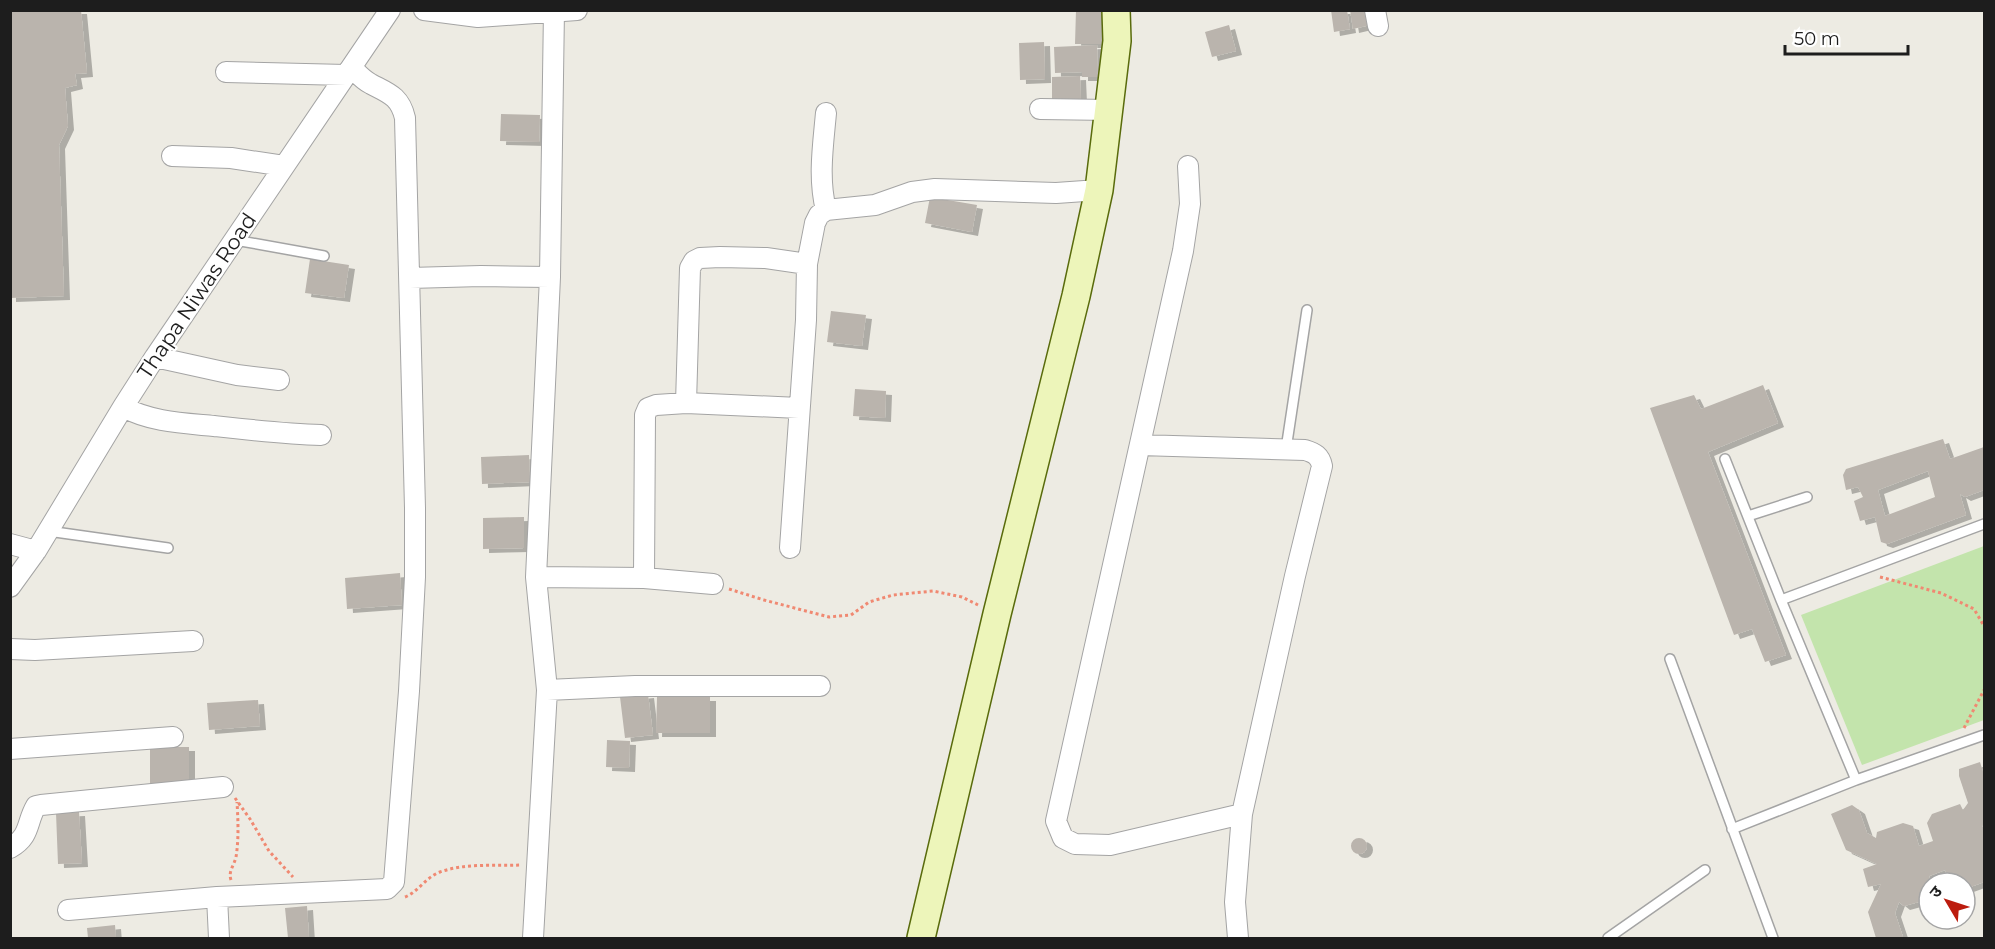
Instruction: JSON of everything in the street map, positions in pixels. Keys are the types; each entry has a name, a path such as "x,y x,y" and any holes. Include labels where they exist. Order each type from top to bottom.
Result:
{"street":[{"name":"Thapa Niwas Road","path":"10,587 36,551 155,357 390,10"},
{"path":"424,10 478,17 577,10"},
{"path":"921,939 997,614 1076,296 1099,190 1117,41 1116,10"},
{"path":"533,939 547,690 536,577 550,277 554,11"},
{"path":"68,910 226,897 387,889 394,882 415,577 410,278 403,111 393,95 349,71 226,72"},
{"path":"1040,109 1110,110"},
{"path":"826,113 821,177 826,210"},
{"path":"172,156 231,158 284,166"},
{"path":"1188,166 1190,204 1183,251 1056,821 1063,838 1075,844 1110,845 1242,814"},
{"path":"790,548 806,320 807,264 815,223 819,215 826,210 875,205 912,192 935,189 1056,193 1099,190"},
{"path":"686,403 690,268 694,261 700,258 732,257 766,258 807,264"},
{"path":"410,278 550,277"},
{"path":"155,357 237,375 279,380"},
{"path":"644,578 645,415 648,408 656,405 686,403 799,408"},
{"path":"123,407 137,414 171,422 280,434 321,435"},
{"path":"1140,445 1305,450 1314,452 1320,458 1322,466 1242,814 1236,903 1238,939"},
{"path":"10,544 36,551"},
{"path":"536,577 644,578 713,584"},
{"path":"10,649 35,650 193,641"},
{"path":"547,690 635,686 820,686"},
{"path":"10,749 172,737"},
{"path":"10,848 26,833 36,806 58,802 230,793"},
{"path":"219,939 226,897"}],"lane":[{"path":"235,240 324,256"},
{"path":"1286,449 1307,310"},
{"path":"1725,459 1856,780"},
{"path":"1748,516 1807,497"},
{"path":"1781,600 1984,524"},
{"path":"48,531 168,548"},
{"path":"1670,659 1773,939"},
{"path":"1732,830 1856,780 1984,735"},
{"path":"1608,939 1705,870"}],"path":[{"path":"1858,571 1941,593 1974,609 1984,626"},
{"path":"713,584 764,600 829,616 851,615 869,602 892,595 933,591 962,597 997,614"},
{"path":"1953,746 1984,690"},
{"path":"230,793 269,851 305,892"},
{"path":"226,897 229,874 236,858 238,816 230,793"},
{"path":"387,889 404,898 439,872 475,865 538,864"}],"green space":[{"path":"1984,546 1984,720 1862,765 1801,615"}],"building":[{"path":"10,10 81,10 87,73 75,74 77,85 65,88 68,126 59,145 64,296 10,298"},
{"path":"1076,10 1101,10 1104,44 1075,44"},
{"path":"1331,10 1347,10 1350,29 1334,32"},
{"path":"1350,10 1367,10 1370,25 1353,29"},
{"path":"1229,25 1236,51 1212,57 1205,32"},
{"path":"1044,42 1045,79 1020,80 1019,43"},
{"path":"1097,45 1098,77 1082,77 1082,72 1055,73 1054,47"},
{"path":"1080,76 1081,99 1052,100 1052,77"},
{"path":"501,114 540,115 539,142 500,141"},
{"path":"930,197 977,205 972,232 925,223"},
{"path":"310,259 349,265 344,298 305,293"},
{"path":"831,311 866,315 862,346 827,342"},
{"path":"1763,385 1778,423 1708,452 1786,655 1765,662 1752,629 1734,635 1650,408 1694,395 1701,409"},
{"path":"855,389 886,391 885,418 853,416"},
{"path":"1943,439 1950,459 1984,447 1984,490 1965,497 1960,494 1966,515 1887,544 1881,542 1875,517 1860,521 1854,501 1863,497 1858,487 1846,490 1843,475 1846,469","holes":["1928,471 1935,497 1885,516 1878,490"]},
{"path":"529,455 530,482 482,484 481,457"},
{"path":"524,517 524,548 483,549 483,518"},
{"path":"400,573 402,605 347,609 345,578"},
{"path":"648,694 653,735 625,738 620,697"},
{"path":"657,697 710,697 710,733 656,733"},
{"path":"258,700 260,726 209,730 207,703"},
{"path":"607,740 630,741 629,768 606,767"},
{"path":"150,747 189,747 189,784 150,784"},
{"path":"1980,762 1984,775 1984,822 1982,827 1984,827 1984,882 1977,885 1977,871 1917,871 1917,902 1904,906 1899,902 1895,913 1903,937 1876,938 1868,912 1881,884 1868,887 1863,869 1877,864 1846,850 1831,814 1852,805 1859,810 1867,833 1876,838 1877,832 1903,823 1913,826 1919,846 1933,841 1927,823 1932,814 1960,804 1963,810 1968,803 1959,769"},
{"path":"79,812 82,863 58,864 56,813"},
{"path":"1356,838 1362,838 1367,846 1365,852 1356,854 1351,849 1351,843"},
{"path":"307,906 309,938 288,938 285,908"},
{"path":"115,925 116,938 88,938 87,928"}]}
